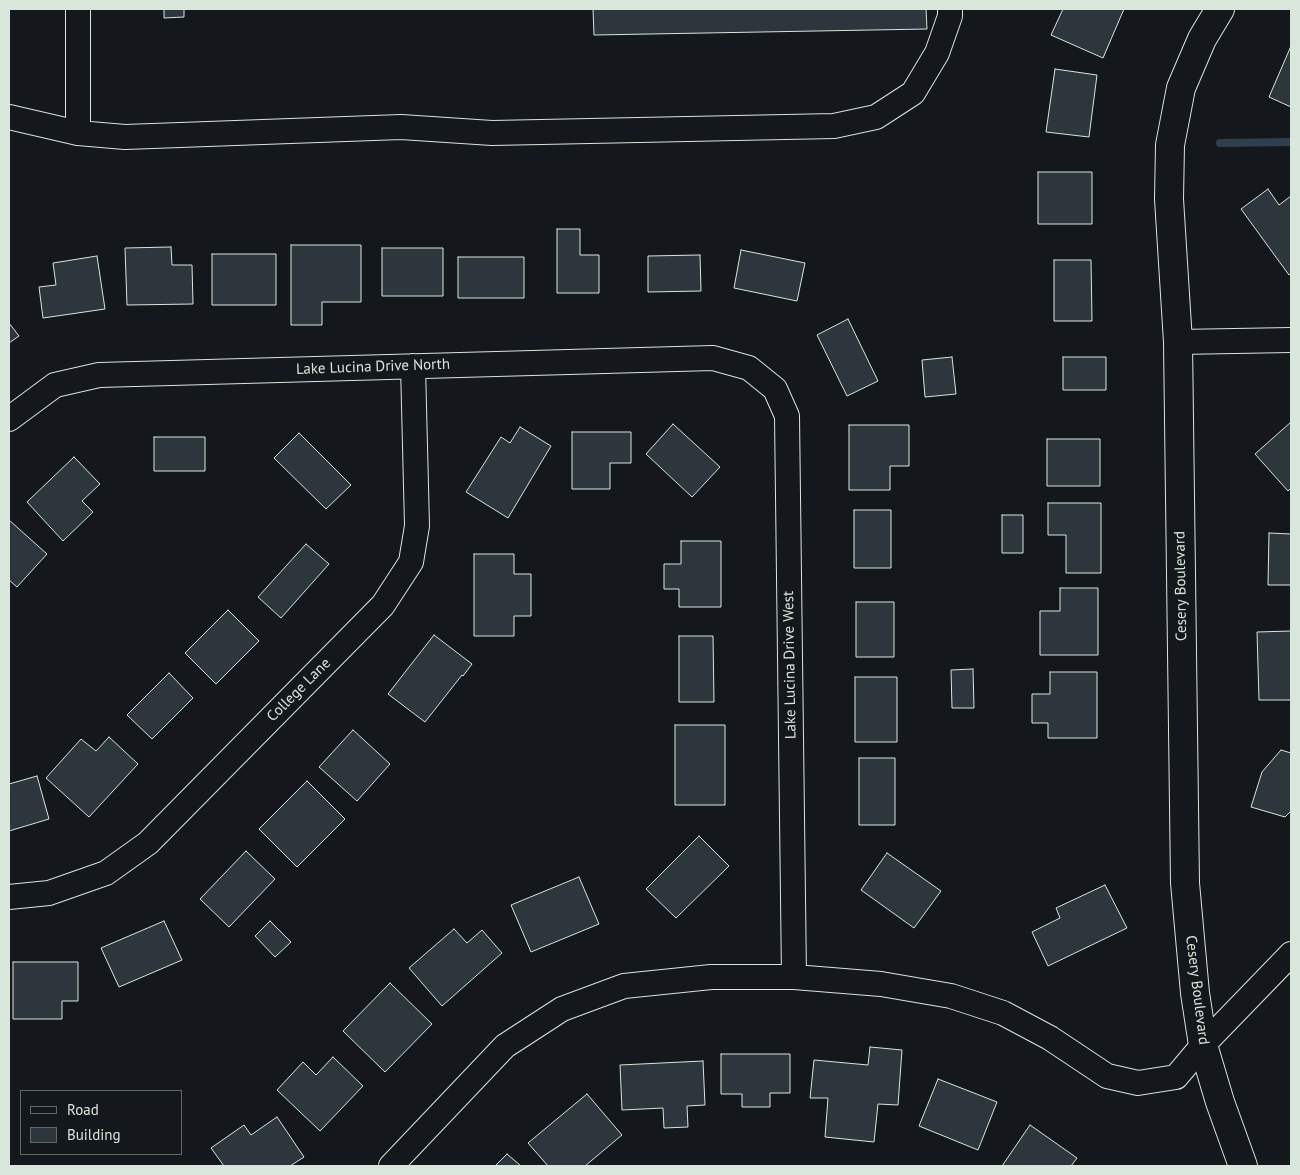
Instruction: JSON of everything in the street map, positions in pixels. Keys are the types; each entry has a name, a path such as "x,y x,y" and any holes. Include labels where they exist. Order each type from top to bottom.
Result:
{"main road":[{"name":"Cesery Boulevard","path":"1220,9 1202,39 1181,88 1170,144 1169,199 1178,342 1185,883 1195,993 1203,1045 1220,1102 1243,1166"}],"street":[{"path":"78,9 78,133"},
{"path":"9,117 78,133 125,137 401,127 492,133 834,126 876,117 913,93 937,53 950,16 950,9"},
{"path":"1178,342 1291,340"},
{"name":"Lake Lucina Drive North","path":"9,419 55,385 99,375 713,358 749,368"},
{"name":"College Lane","path":"9,897 49,893 106,873 148,843 383,605 411,562 417,526 413,366"},
{"name":"Lake Lucina Drive West","path":"749,368 775,389 787,416 794,977"},
{"path":"391,1166 505,1046 562,1009 624,986 710,978 794,977 881,984 951,996 1003,1014 1050,1038 1107,1076 1138,1083 1176,1077 1203,1045 1291,954"}],"building":[{"path":"164,9 184,9 184,17 164,18"},
{"path":"593,9 926,9 927,29 594,35"},
{"path":"1063,9 1124,9 1103,58 1051,35"},
{"path":"1291,46 1291,107 1269,97"},
{"path":"1055,69 1097,75 1089,137 1046,132"},
{"path":"1038,172 1092,172 1092,224 1038,224"},
{"path":"1268,189 1279,205 1291,196 1291,273 1289,275 1241,209"},
{"path":"557,229 580,229 580,255 599,255 599,293 557,293"},
{"path":"291,245 361,245 361,302 322,302 322,325 291,325"},
{"path":"171,247 172,265 192,265 193,304 127,305 125,248"},
{"path":"382,248 443,248 443,296 382,296"},
{"path":"741,250 805,263 797,301 734,288"},
{"path":"212,254 276,254 276,305 212,305"},
{"path":"700,255 701,291 648,292 648,256"},
{"path":"97,256 105,309 43,318 39,287 56,285 53,263"},
{"path":"458,257 524,257 524,298 458,298"},
{"path":"1054,260 1091,260 1092,321 1054,321"},
{"path":"848,319 878,381 847,396 817,335"},
{"path":"9,323 19,336 9,343"},
{"path":"952,357 956,394 925,397 922,360"},
{"path":"1063,357 1106,357 1106,390 1063,390"},
{"path":"1291,422 1291,488 1288,491 1255,454"},
{"path":"673,424 720,467 692,497 646,454"},
{"path":"849,425 909,425 909,466 890,466 890,490 849,490"},
{"path":"520,427 551,446 508,518 466,492 501,437 510,443"},
{"path":"572,432 631,432 631,463 610,463 610,489 572,489"},
{"path":"299,433 351,485 326,509 274,458"},
{"path":"154,437 205,437 205,471 154,471"},
{"path":"1047,439 1100,439 1100,486 1047,486"},
{"path":"74,457 100,484 82,501 93,512 63,541 27,502"},
{"path":"1048,503 1101,503 1101,573 1066,573 1066,535 1048,535"},
{"path":"854,510 891,510 891,568 854,568"},
{"path":"1002,515 1023,515 1023,553 1002,553"},
{"path":"9,520 47,554 17,587 9,580"},
{"path":"1269,533 1291,534 1291,585 1268,585"},
{"path":"681,541 721,541 721,607 679,607 679,589 664,589 664,564 681,564"},
{"path":"306,544 329,564 281,618 258,597"},
{"path":"474,554 514,554 514,574 531,574 531,616 514,616 514,636 474,636"},
{"path":"1060,588 1098,588 1098,655 1040,655 1040,611 1060,611"},
{"path":"856,602 894,602 894,657 856,657"},
{"path":"228,610 259,641 216,684 185,653"},
{"path":"1291,631 1291,700 1259,700 1257,632"},
{"path":"434,635 472,664 425,722 388,694"},
{"path":"679,636 713,636 714,702 679,702"},
{"path":"973,669 974,708 952,708 951,670"},
{"path":"1050,672 1097,672 1097,738 1048,738 1048,723 1032,723 1032,694 1050,694"},
{"path":"169,673 193,698 152,739 127,715"},
{"path":"855,677 897,677 897,742 855,742"},
{"path":"675,725 725,725 725,805 675,805"},
{"path":"353,730 390,764 357,801 319,767"},
{"path":"109,737 138,764 89,817 46,778 81,739 96,751"},
{"path":"1281,750 1291,753 1291,811 1285,817 1251,807 1262,772"},
{"path":"859,758 895,758 895,825 859,825"},
{"path":"37,776 49,819 9,831 9,784"},
{"path":"307,781 345,819 297,867 259,829"},
{"path":"699,836 729,866 676,918 646,889"},
{"path":"246,851 275,879 229,927 200,899"},
{"path":"887,853 941,891 914,928 861,890"},
{"path":"579,877 599,924 531,952 511,905"},
{"path":"1105,885 1127,928 1048,966 1032,932 1060,918 1056,908"},
{"path":"164,921 182,960 119,987 101,948"},
{"path":"270,921 291,942 275,957 255,936"},
{"path":"454,929 467,943 482,930 502,953 442,1006 409,968"},
{"path":"13,962 78,962 78,1001 62,1001 62,1019 13,1019"},
{"path":"390,983 432,1024 385,1072 343,1031"},
{"path":"870,1047 902,1050 898,1105 878,1104 874,1142 825,1137 828,1098 810,1098 814,1060 868,1065"},
{"path":"721,1054 790,1054 790,1093 770,1093 770,1107 742,1107 742,1094 721,1094"},
{"path":"333,1057 363,1086 320,1131 277,1090 303,1062 316,1075"},
{"path":"703,1061 705,1105 687,1106 688,1127 664,1128 663,1108 622,1110 620,1065"},
{"path":"938,1079 997,1102 978,1150 919,1126"},
{"path":"587,1094 622,1135 585,1166 548,1166 528,1143"},
{"path":"277,1117 304,1157 290,1166 224,1166 211,1148 244,1125 251,1135"},
{"path":"1030,1125 1077,1158 1071,1166 1002,1166"},
{"path":"507,1154 521,1166 495,1166"}],"waterway":[{"path":"1220,143 1291,142"}]}
